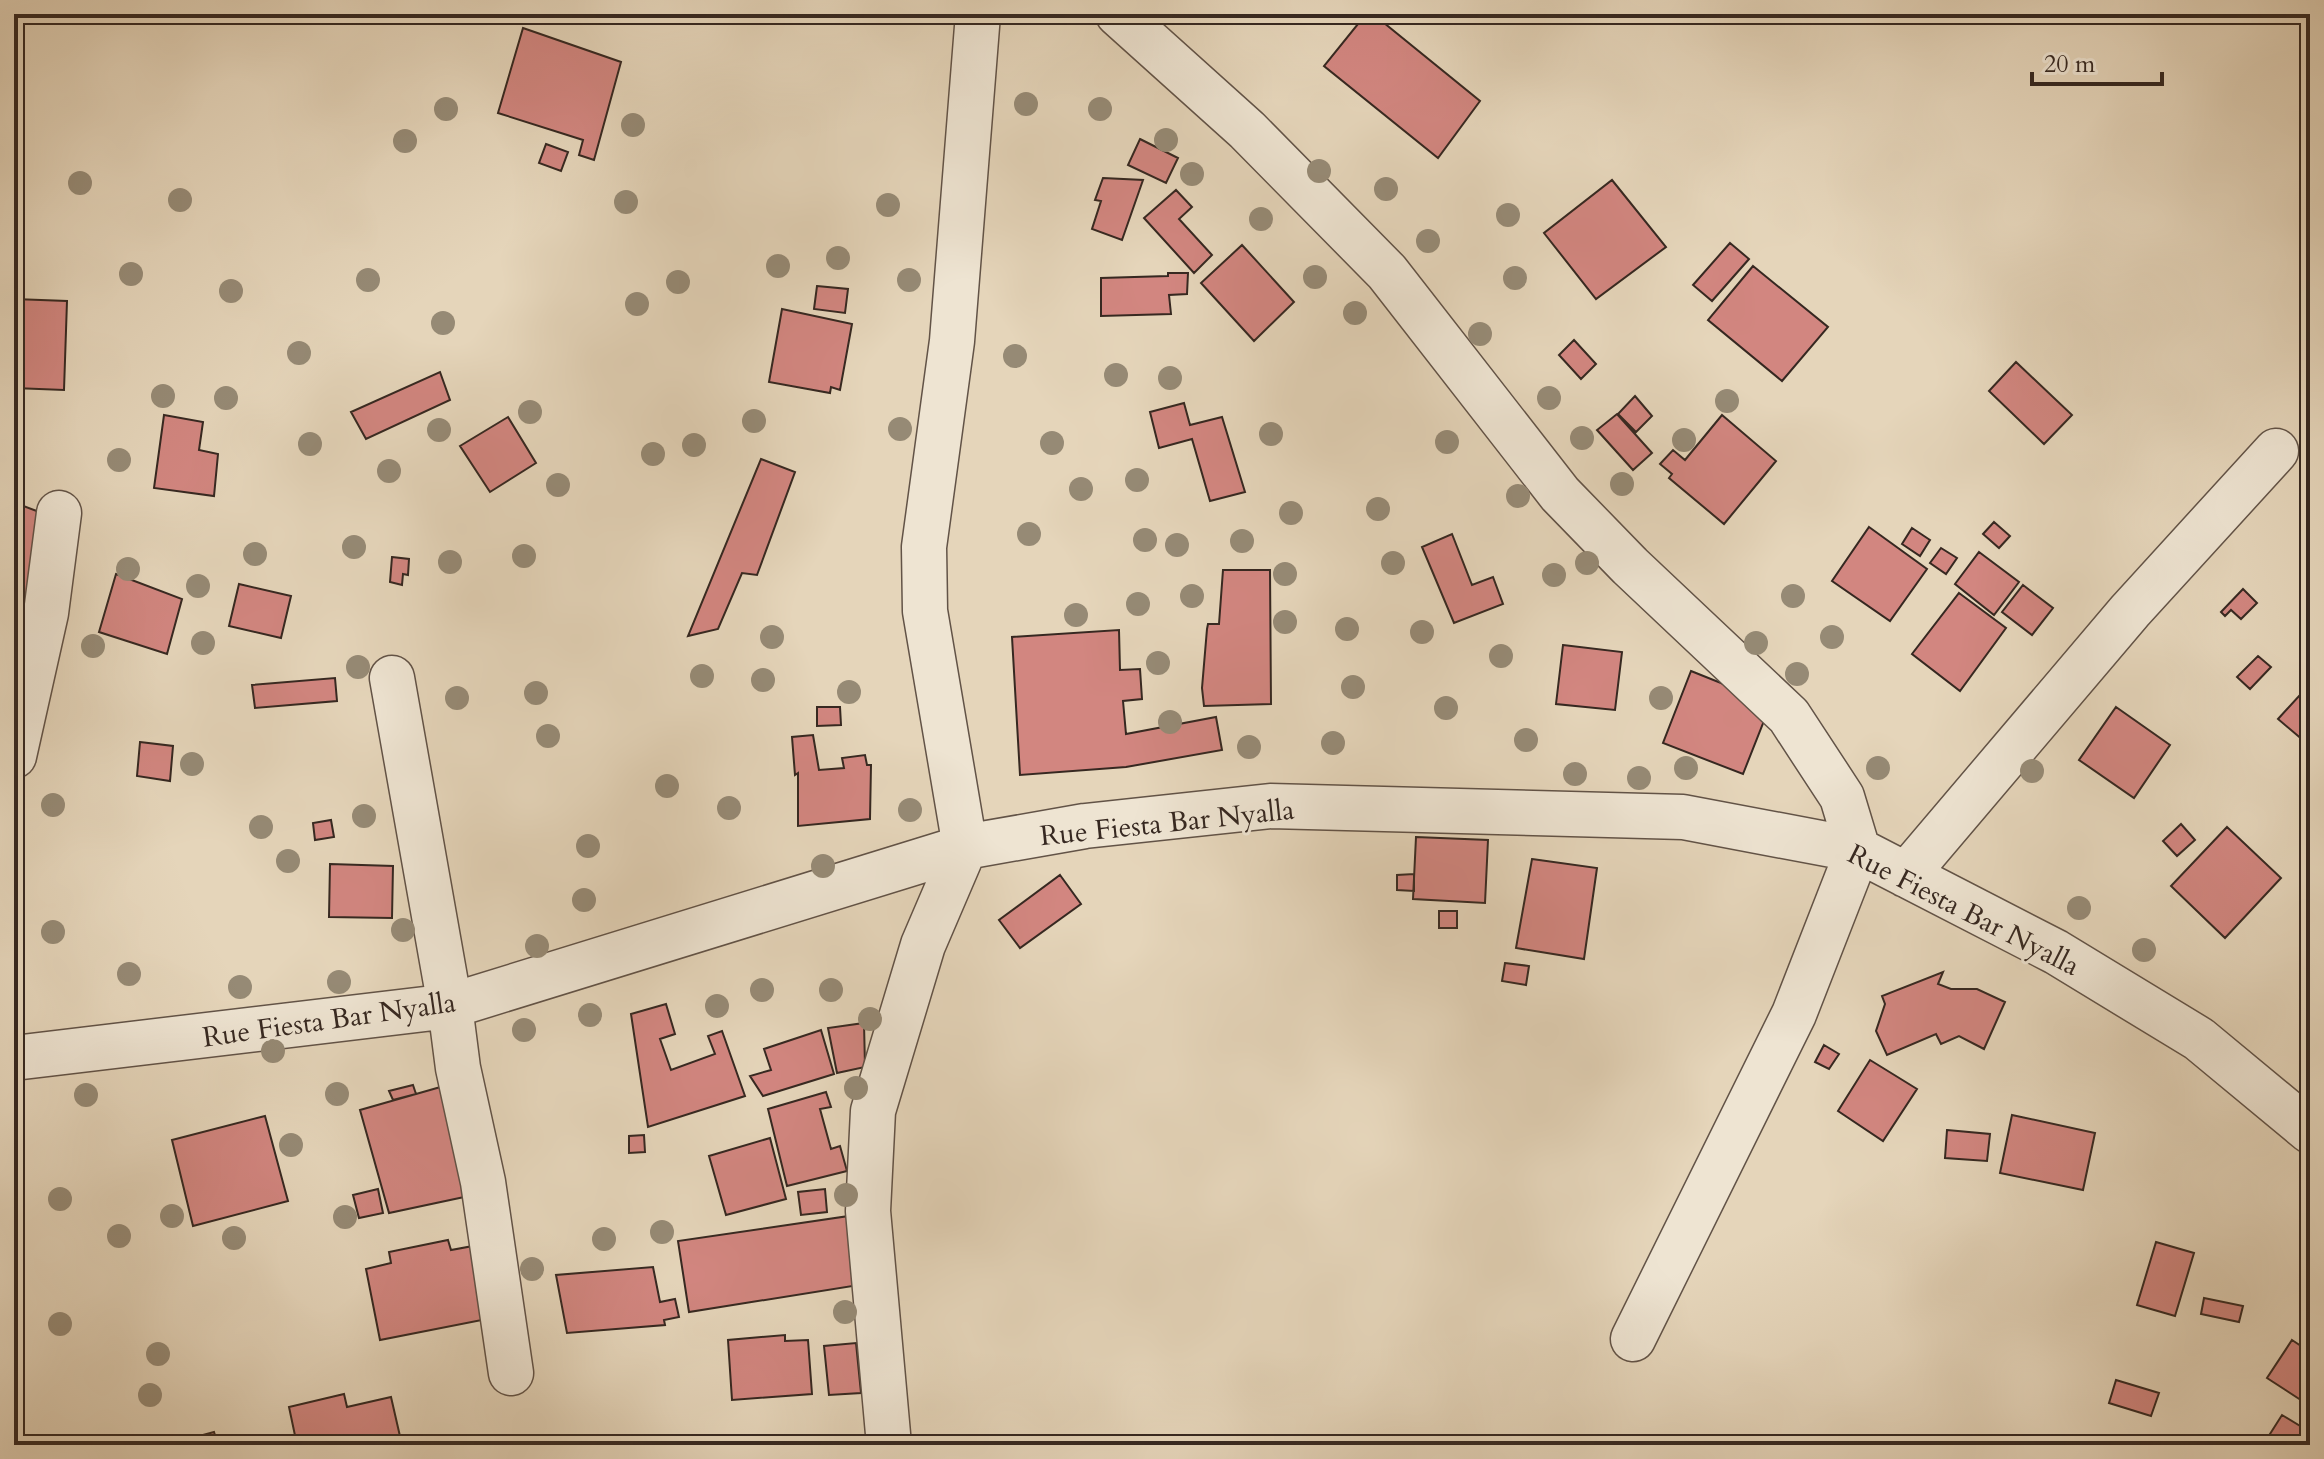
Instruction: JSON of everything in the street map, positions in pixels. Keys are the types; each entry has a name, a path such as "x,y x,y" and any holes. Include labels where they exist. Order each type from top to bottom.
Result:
{"street":[{"path":"889,1445 868,1211 873,1111 923,945 965,847 925,611 924,547 952,341 978,14"},
{"path":"1118,14 1247,130 1387,272 1560,494 1630,566 1789,716 1842,797 1858,850 1794,1014 1633,1339"},
{"path":"1906,875 2130,611 2276,451"},
{"path":"14,756 46,613 59,513"},
{"path":"392,678 450,1006 458,1068 483,1182 511,1373"},
{"name":"Rue Fiesta Bar Nyalla","path":"14,1058 450,1006 965,847 1085,826 1270,806 1683,817 1858,850 2056,952 2199,1039 2310,1131"}],"building":[{"path":"1366,14 1373,14 1480,101 1438,158 1324,66"},
{"path":"523,28 621,62 594,160 579,155 583,140 498,113"},
{"path":"1140,139 1178,158 1166,183 1128,165"},
{"path":"546,144 568,152 561,171 539,163"},
{"path":"1103,178 1143,180 1122,240 1092,229 1101,201 1095,200"},
{"path":"1612,180 1666,247 1596,299 1544,233"},
{"path":"1176,190 1192,207 1179,219 1212,255 1194,273 1144,218"},
{"path":"1730,243 1749,259 1712,301 1693,285"},
{"path":"1242,245 1294,302 1254,341 1201,283"},
{"path":"1753,266 1828,327 1782,381 1708,320"},
{"path":"1168,273 1188,273 1187,294 1169,295 1171,314 1101,316 1101,278 1168,276"},
{"path":"817,286 848,289 845,313 814,309"},
{"path":"14,299 67,301 64,390 14,388"},
{"path":"782,309 852,324 840,390 831,387 830,393 769,382"},
{"path":"1574,340 1596,364 1581,379 1559,355"},
{"path":"2016,362 2072,415 2044,444 1989,391"},
{"path":"440,372 450,400 366,439 351,412"},
{"path":"1635,396 1652,416 1636,432 1618,414"},
{"path":"1184,403 1190,425 1222,417 1245,492 1210,501 1192,439 1159,448 1150,412"},
{"path":"1617,414 1652,453 1633,470 1597,430"},
{"path":"164,415 203,422 199,450 218,454 214,496 154,488"},
{"path":"1722,415 1776,461 1724,524 1669,478 1672,474 1660,464 1673,450 1685,460"},
{"path":"508,417 536,463 490,492 460,446"},
{"path":"761,459 795,472 757,575 742,573 718,629 688,636"},
{"path":"14,497 18,504 42,513 23,633 14,632"},
{"path":"1994,522 2010,536 1999,548 1983,534"},
{"path":"1869,527 1927,569 1890,621 1832,581"},
{"path":"1912,528 1930,540 1920,556 1902,544"},
{"path":"1452,534 1472,585 1493,577 1503,604 1454,623 1422,547"},
{"path":"1941,548 1957,558 1946,574 1930,563"},
{"path":"1979,552 2019,582 1994,615 1955,584"},
{"path":"392,557 409,559 408,575 403,574 402,585 390,582"},
{"path":"1223,570 1270,570 1271,704 1204,706 1202,688 1207,629 1208,624 1219,624"},
{"path":"116,574 182,599 167,654 99,632"},
{"path":"239,584 291,596 281,638 229,626"},
{"path":"2023,585 2053,608 2032,635 2002,612"},
{"path":"2243,589 2257,603 2241,619 2231,610 2225,616 2221,612"},
{"path":"1959,593 2006,628 1960,691 1912,654"},
{"path":"1119,630 1120,670 1140,669 1142,699 1123,701 1126,734 1216,717 1222,750 1126,767 1020,775 1012,637"},
{"path":"1563,645 1622,652 1615,710 1556,704"},
{"path":"2258,656 2271,667 2250,689 2237,677"},
{"path":"1691,671 1771,703 1743,774 1663,743"},
{"path":"335,678 337,701 255,708 252,685"},
{"path":"2310,684 2310,746 2278,719"},
{"path":"817,707 840,707 841,725 817,726"},
{"path":"2116,707 2170,745 2134,798 2079,760"},
{"path":"813,735 819,770 844,768 842,758 865,755 867,765 871,765 870,819 798,826 798,773 795,775 792,737"},
{"path":"140,742 173,746 170,781 137,776"},
{"path":"331,820 334,837 315,840 313,823"},
{"path":"2181,824 2195,840 2177,856 2163,841"},
{"path":"2227,827 2281,878 2225,938 2171,886"},
{"path":"1416,837 1488,840 1485,903 1413,899"},
{"path":"1532,859 1597,868 1584,959 1516,948"},
{"path":"330,864 393,866 392,918 329,917"},
{"path":"1414,874 1414,891 1397,890 1397,875"},
{"path":"1060,875 1081,904 1020,948 999,920"},
{"path":"1439,911 1457,911 1457,928 1439,928"},
{"path":"1505,963 1529,966 1526,985 1502,981"},
{"path":"1943,972 1938,984 1951,989 1977,989 2005,1002 1984,1049 1959,1036 1941,1044 1936,1034 1887,1055 1876,1031 1885,1004 1882,996"},
{"path":"666,1004 675,1034 660,1039 671,1070 715,1054 708,1036 722,1031 745,1096 648,1127 631,1014"},
{"path":"864,1023 865,1067 837,1073 828,1028"},
{"path":"821,1030 834,1074 763,1096 750,1076 771,1070 764,1049"},
{"path":"1824,1045 1839,1054 1829,1069 1815,1062"},
{"path":"1870,1060 1917,1089 1883,1141 1838,1111"},
{"path":"413,1085 416,1094 393,1100 389,1091"},
{"path":"444,1086 483,1193 389,1213 360,1110"},
{"path":"826,1092 831,1107 820,1109 831,1149 840,1146 847,1171 787,1186 768,1109"},
{"path":"2012,1115 2095,1133 2083,1190 2000,1173"},
{"path":"265,1116 288,1201 193,1226 172,1140"},
{"path":"1947,1130 1990,1134 1987,1161 1945,1158"},
{"path":"644,1135 645,1152 629,1153 629,1136"},
{"path":"770,1138 786,1199 726,1215 709,1156"},
{"path":"378,1189 383,1213 359,1218 353,1195"},
{"path":"825,1189 827,1212 801,1215 798,1192"},
{"path":"849,1216 859,1285 689,1312 678,1241"},
{"path":"448,1240 451,1250 473,1246 487,1319 380,1340 366,1269 391,1263 389,1252"},
{"path":"2156,1242 2194,1253 2175,1316 2137,1305"},
{"path":"653,1267 660,1302 675,1299 679,1317 664,1320 665,1325 567,1333 556,1275"},
{"path":"2204,1298 2243,1306 2239,1322 2201,1314"},
{"path":"785,1335 785,1341 808,1340 812,1394 732,1400 728,1340"},
{"path":"2292,1340 2310,1352 2310,1406 2267,1378"},
{"path":"856,1343 861,1393 829,1395 824,1346"},
{"path":"2116,1380 2159,1393 2151,1416 2109,1403"},
{"path":"344,1394 347,1407 391,1397 402,1445 297,1445 289,1407"},
{"path":"2282,1415 2310,1432 2310,1445 2263,1445"},
{"path":"214,1432 218,1445 166,1445"}]}
